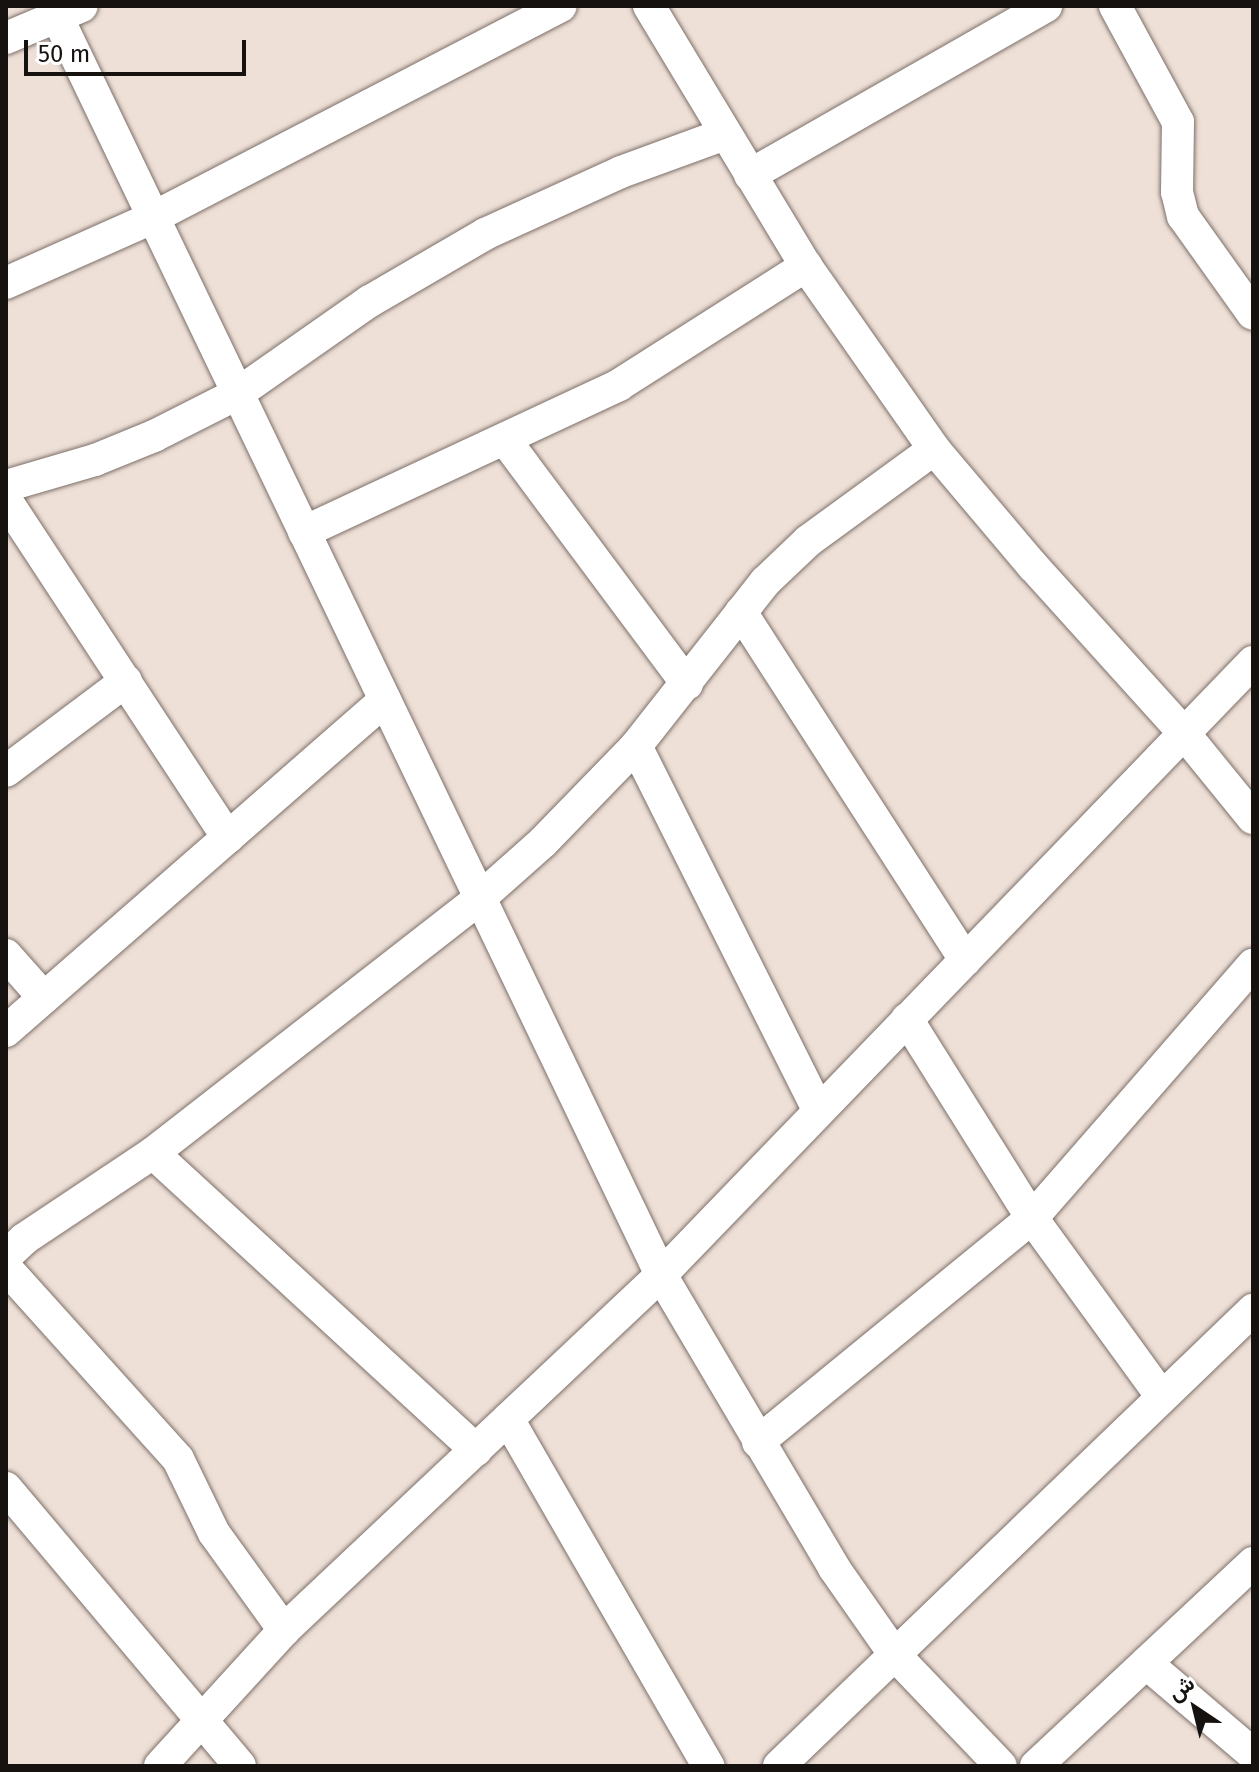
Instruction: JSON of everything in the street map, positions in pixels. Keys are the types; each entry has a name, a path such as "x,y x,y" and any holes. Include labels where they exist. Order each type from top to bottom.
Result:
{"street":[{"path":"6,283 154,217 561,6"},
{"path":"649,6 806,266 934,449 1033,566 1183,732 1243,792 1253,818"},
{"path":"750,175 1046,6"},
{"path":"1115,6 1178,122 1177,192 1183,216 1253,314"},
{"path":"6,38 63,10 154,217 237,394 661,1275 834,1568 895,1655 1001,1766"},
{"path":"6,486 95,460 154,436 237,394 370,301 485,234 621,172 725,134"},
{"path":"304,532 506,441 619,385 806,266"},
{"path":"506,441 687,684"},
{"path":"6,1256 24,1239 153,1153 480,898 543,842 636,746 765,582 808,541 934,449"},
{"path":"6,500 228,838"},
{"path":"741,612 965,960"},
{"path":"160,1766 284,1630 661,1275 1253,662"},
{"path":"6,771 126,681"},
{"path":"6,1031 385,700"},
{"path":"636,746 819,1111"},
{"path":"6,955 44,998"},
{"path":"758,1442 1032,1218 1253,965"},
{"path":"907,1019 1032,1218 1162,1397"},
{"path":"153,1153 476,1450"},
{"path":"6,1268 178,1459 214,1533 284,1630"},
{"path":"779,1766 1253,1310"},
{"path":"508,1419 708,1766"},
{"path":"6,1488 240,1766"},
{"path":"1036,1766 1253,1563"},
{"path":"1146,1663 1253,1754"}]}
